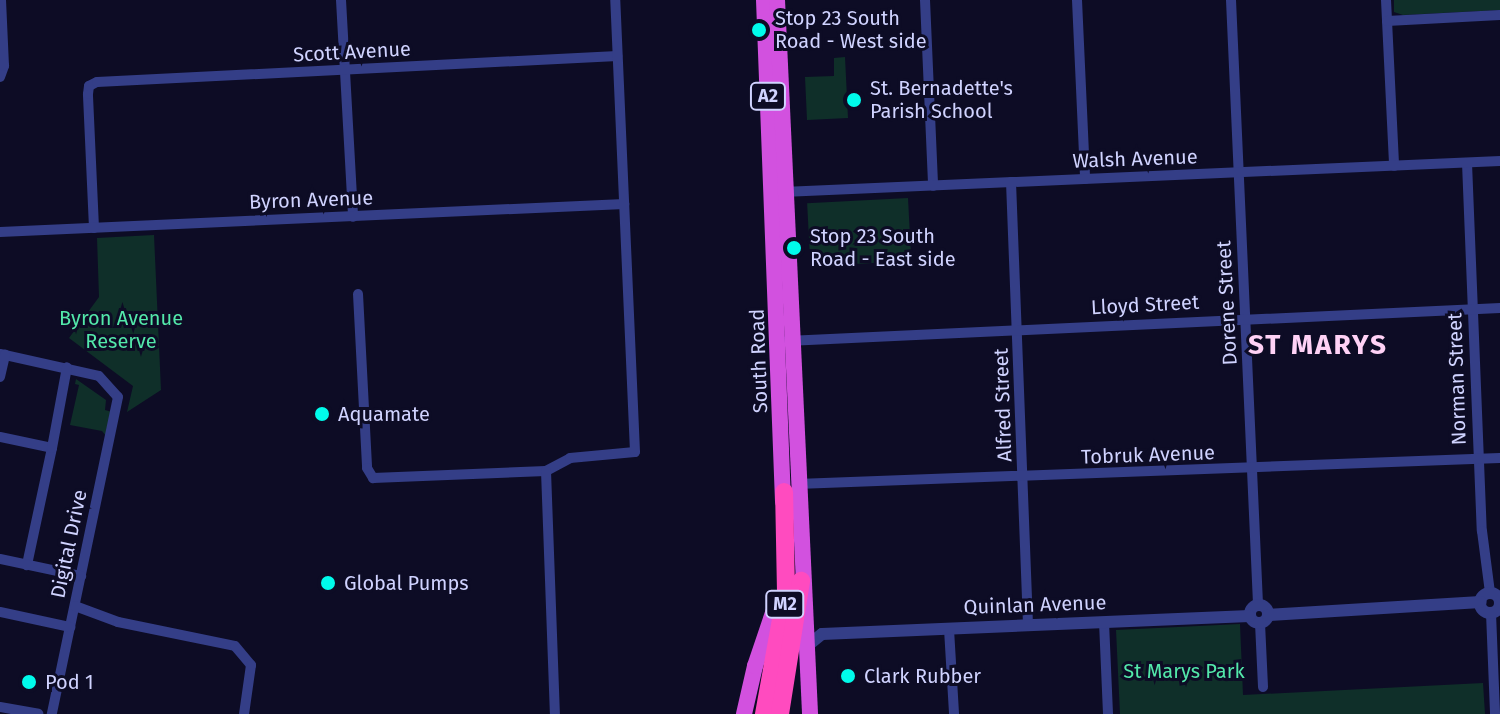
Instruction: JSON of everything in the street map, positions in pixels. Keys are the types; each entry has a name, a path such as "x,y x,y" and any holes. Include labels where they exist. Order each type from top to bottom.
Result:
{"highway":[{"name":"South Road","path":"764,0 779,192 791,488 807,620 810,714"},
{"name":"South Road","path":"777,0 779,192"},
{"name":"South Road","path":"744,714 779,590 780,517 791,488"},
{"name":"M2","path":"764,714 786,592 791,488"},
{"name":"M2","path":"780,714 801,581"}],"street":[{"path":"0,77 4,66 1,0"},
{"path":"341,0 353,217"},
{"path":"358,294 367,468 379,480 546,471 570,458 635,452 615,0"},
{"path":"925,0 933,186"},
{"path":"1077,0 1085,179"},
{"name":"Dorene Street","path":"1231,0 1263,687"},
{"path":"1386,0 1394,166"},
{"path":"1387,21 1500,15"},
{"name":"Scott Avenue","path":"94,228 89,86 97,82 617,56"},
{"name":"Walsh Avenue","path":"779,192 1500,161"},
{"name":"Norman Street","path":"1467,163 1485,598"},
{"name":"Alfred Street","path":"1011,182 1028,625"},
{"name":"Byron Avenue","path":"0,232 624,204"},
{"name":"Lloyd Street","path":"786,341 1500,308"},
{"path":"0,377 2,354 67,367 27,565"},
{"name":"Digital Drive","path":"52,714 118,405 118,397 99,376 67,367"},
{"path":"0,437 52,448"},
{"name":"Tobruk Avenue","path":"791,488 1500,458"},
{"path":"546,471 555,714"},
{"path":"0,559 81,576"},
{"path":"1485,598 1482,608 1491,613 1495,714"},
{"name":"Quinlan Avenue","path":"822,634 1259,615 1485,598"},
{"path":"75,606 118,622 235,646 251,665 244,714"},
{"path":"0,612 70,627"},
{"path":"807,620 822,634 807,646"},
{"path":"1104,622 1108,714"},
{"path":"949,629 954,714"},
{"path":"0,707 38,714"}],"green space":[{"path":"1394,0 1500,0 1500,10 1403,15 1394,12"},
{"path":"845,57 848,118 807,120 805,77 834,76 834,58"},
{"path":"908,198 911,261 810,266 807,203"},
{"name":"Byron Avenue Reserve","path":"154,235 161,390 127,412 133,386 69,338 99,297 97,238"},
{"path":"76,379 106,400 105,410 112,412 106,436 102,431 70,425 79,385 75,384"},
{"name":"St Marys Park","path":"1240,624 1243,695 1483,683 1485,714 1120,714 1116,630"}],"place":[{"name":"Stop 23 South Road - West side","path":"759,30"},
{"name":"St. Bernadette's Parish School","path":"854,100"},
{"name":"Stop 23 South Road - East side","path":"794,248"},
{"name":"Aquamate","path":"322,414"},
{"name":"Global Pumps","path":"328,583"},
{"name":"Clark Rubber","path":"848,676"},
{"name":"Pod 1","path":"29,682"}],"district":[{"name":"ST MARYS","path":"1318,345"}]}
